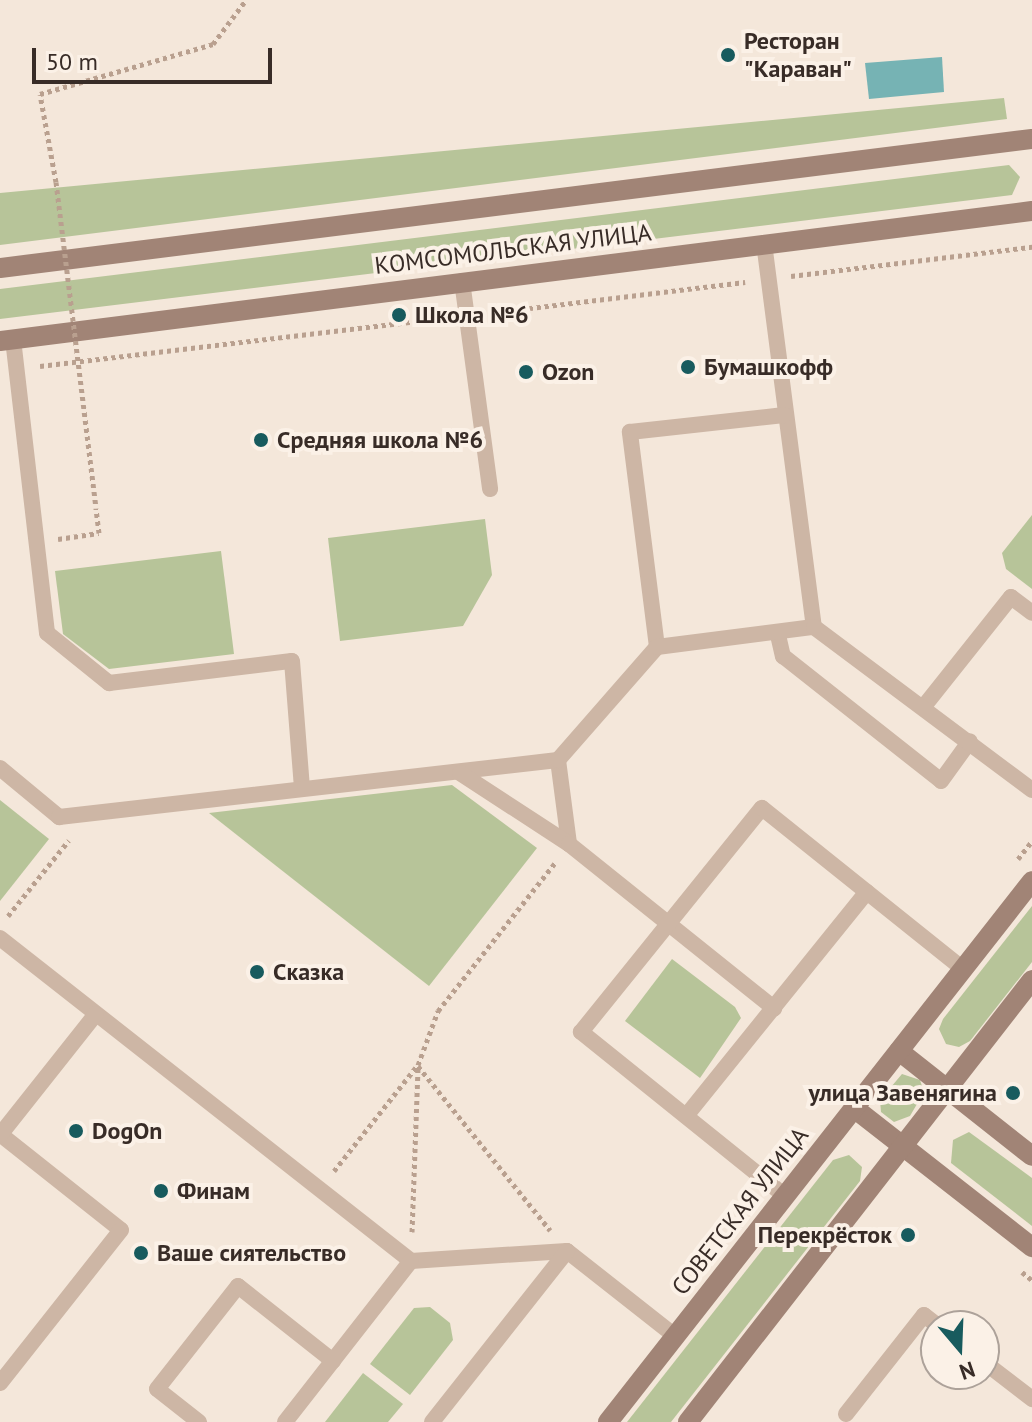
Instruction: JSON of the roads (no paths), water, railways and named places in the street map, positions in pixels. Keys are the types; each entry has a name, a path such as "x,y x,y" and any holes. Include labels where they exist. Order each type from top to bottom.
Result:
{"street":[{"name":"КОМСОМОЛЬСКАЯ УЛИЦА","path":"0,268 1032,139"},
{"name":"КОМСОМОЛЬСКАЯ УЛИЦА","path":"7,340 1032,211"},
{"name":"СОВЕТСКАЯ УЛИЦА","path":"608,1422 1032,881"},
{"path":"688,1422 1032,980"},
{"path":"899,1051 1032,1156"},
{"path":"854,1108 1032,1247"}],"lane":[{"path":"764,243 814,627 925,705 1032,790"},
{"path":"462,281 490,489"},
{"path":"7,340 17,369 47,633 109,683 292,661 302,788"},
{"path":"657,647 630,432 784,415"},
{"path":"925,705 1011,597 1032,613"},
{"path":"0,768 59,817 558,760 657,647 778,635 814,627"},
{"path":"778,635 783,656 941,781 970,741"},
{"path":"558,760 569,844"},
{"path":"460,773 569,844 774,1008"},
{"path":"785,1196 581,1032 762,808 963,969"},
{"path":"686,1116 867,892"},
{"path":"0,938 411,1261 567,1251 675,1336"},
{"path":"0,1383 121,1230 0,1135 96,1014"},
{"path":"432,1422 567,1251"},
{"path":"285,1422 411,1261"},
{"path":"199,1422 157,1389 238,1286 333,1361"},
{"path":"846,1414 920,1320"},
{"path":"1000,1374 1032,1399"}],"water":[{"path":"942,57 944,92 869,99 865,63"}],"place":[{"name":"Ресторан \"Караван\"","path":"728,55"},
{"name":"Школа №6","path":"399,315"},
{"name":"Бумашкофф","path":"688,367"},
{"name":"Ozon","path":"526,372"},
{"name":"Средняя школа №6","path":"261,440"},
{"name":"Сказка","path":"257,972"},
{"name":"улица Завенягина","path":"1013,1093"},
{"name":"DogOn","path":"76,1131"},
{"name":"Финам","path":"161,1191"},
{"name":"Перекрёсток","path":"908,1235"},
{"name":"Ваше сиятельство","path":"141,1253"}]}
